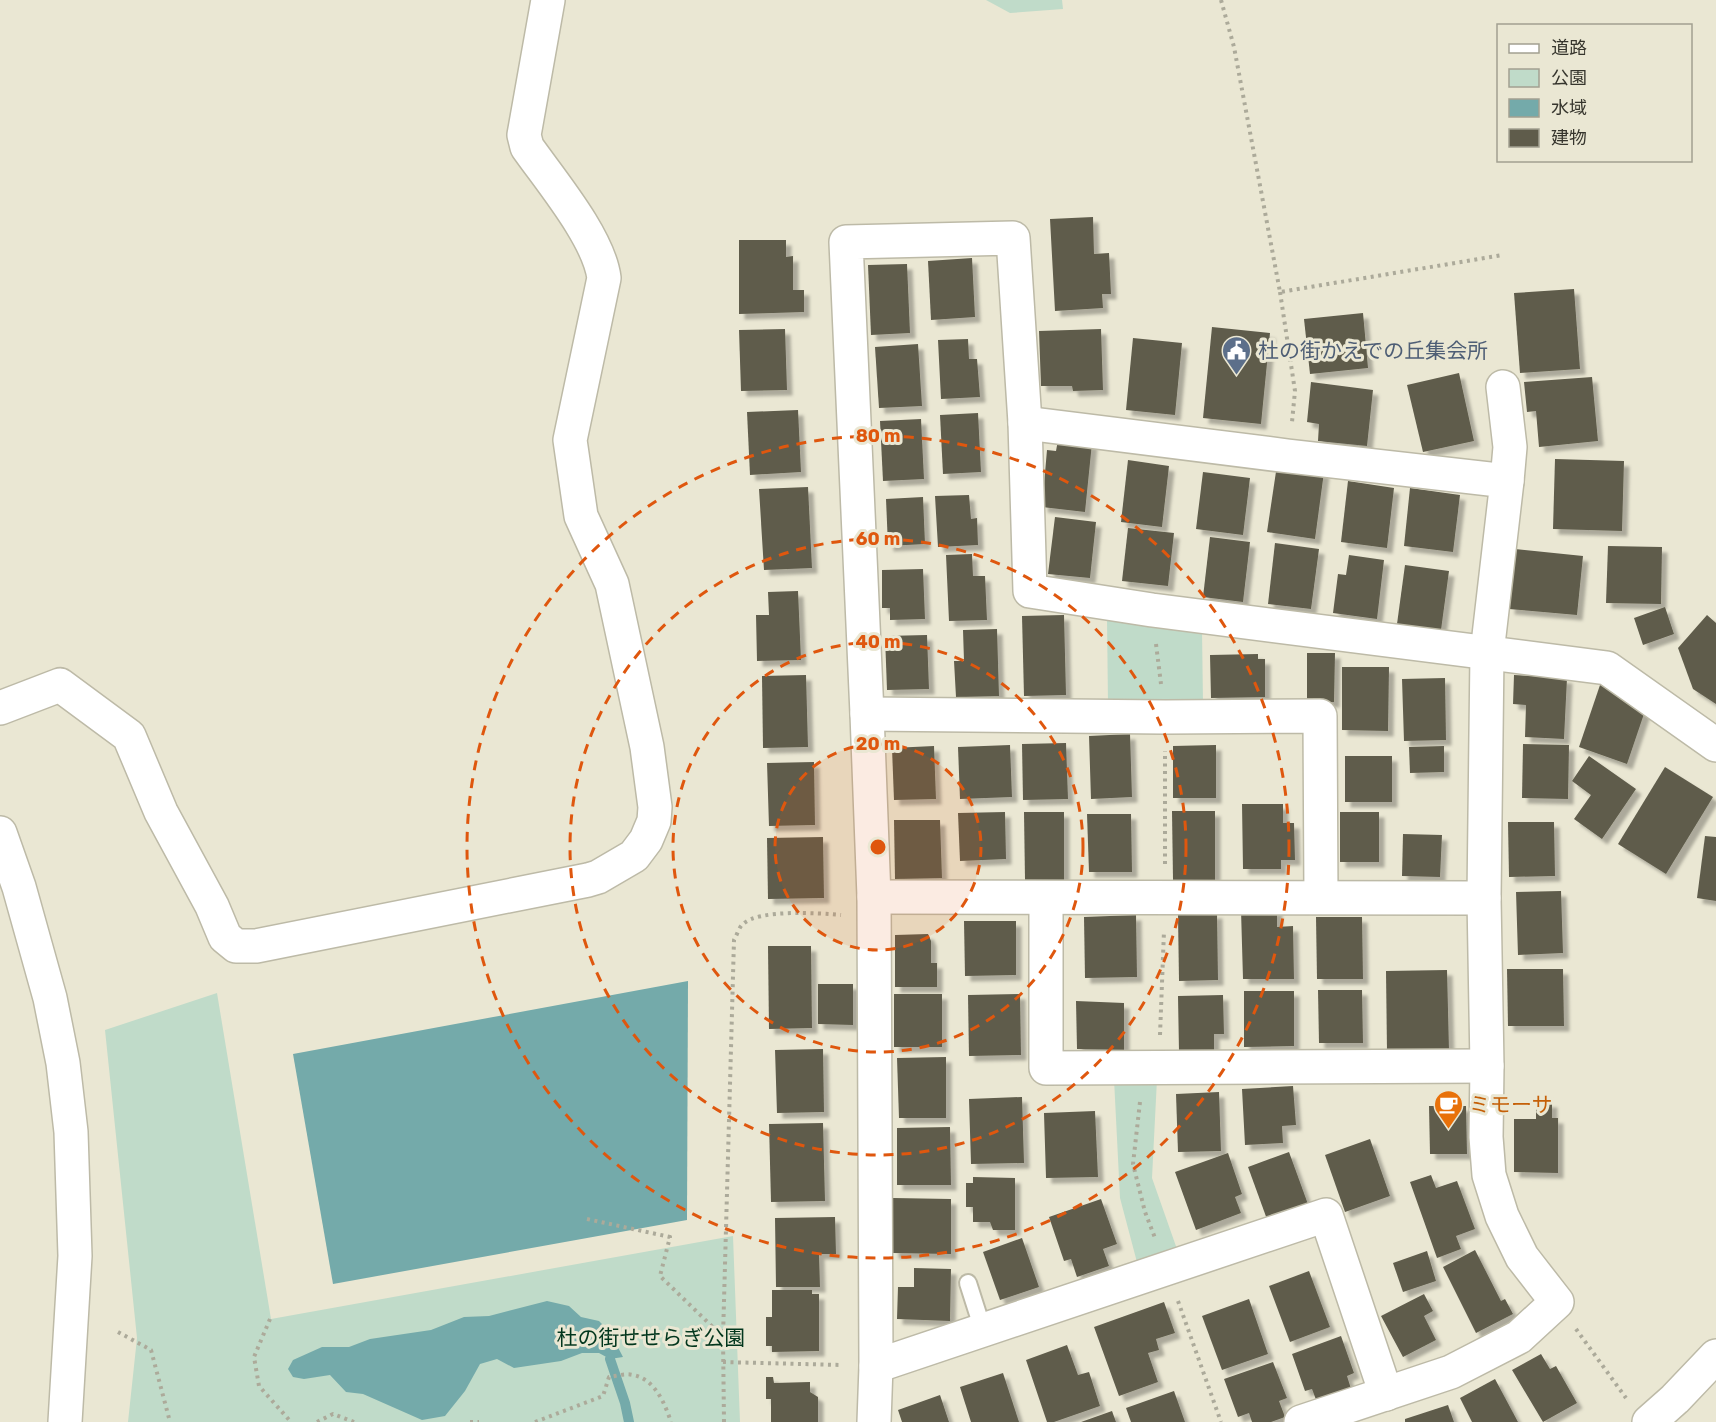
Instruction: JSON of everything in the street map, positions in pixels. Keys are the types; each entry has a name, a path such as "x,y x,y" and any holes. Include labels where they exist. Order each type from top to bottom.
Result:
{"street":[{"path":"0,708 60,685 129,736 161,812 212,906 225,937 236,946 256,946 588,880 613,869 634,856 646,840 654,821 655,807 647,747 612,584 581,516 570,440 604,278 602,265 588,235 527,147 524,135 548,0"},
{"path":"874,1422 876,1366 874,907 846,242 1013,238 1025,423 1030,591 1152,610 1607,668 1716,745"},
{"path":"1301,1422 1452,1372 1519,1337 1557,1302 1522,1257 1502,1216 1489,1175 1486,1137 1484,898 1487,653 1510,447 1503,387"},
{"path":"1025,423 1507,481"},
{"path":"867,714 1320,716 1321,897"},
{"path":"0,833 19,886 50,998 63,1063 71,1132 75,1256 64,1422"},
{"path":"874,907 1046,898 1484,898"},
{"path":"1046,898 1046,1068 1487,1066"},
{"path":"876,1366 1326,1215 1386,1394"},
{"path":"1648,1422 1716,1356"}],"lane":[{"path":"968,1283 983,1330"}],"path":[{"path":"1221,0 1234,47 1280,292 1295,391 1288,456"},
{"path":"1280,292 1503,255"},
{"path":"1152,610 1165,717 1165,897 1151,1068 1133,1164 1145,1212 1221,1422"},
{"path":"724,1422 723,1337 734,940 742,924 753,918 787,913 816,913 874,907"},
{"path":"587,1219 670,1237 660,1276 723,1337"},
{"path":"1557,1302 1626,1398"},
{"path":"270,1319 254,1357 259,1386 291,1422"},
{"path":"118,1332 151,1350 170,1422"},
{"path":"723,1362 876,1366"},
{"path":"535,1422 603,1396 609,1377 623,1374 635,1375 653,1384 671,1422"},
{"path":"317,1422 333,1414 354,1422"},
{"path":"470,1422 479,1422"}],"green space":[{"path":"986,0 1062,0 1063,9 1010,13"},
{"path":"1107,617 1202,631 1203,704 1108,704"},
{"name":"杜の街せせらぎ公園","path":"217,993 271,1319 733,1236 740,1422 128,1422 137,1338 105,1030"},
{"path":"1114,1079 1157,1079 1152,1178 1178,1252 1138,1266 1120,1198"}],"water":[{"path":"688,981 687,1220 333,1284 293,1054"},
{"path":"547,1301 569,1306 581,1317 599,1321 610,1332 623,1357 610,1359 599,1353 582,1353 561,1361 514,1368 497,1359 480,1364 465,1391 445,1416 422,1420 363,1394 346,1392 330,1375 304,1379 293,1377 288,1369 293,1360 322,1347 349,1347 370,1339 431,1330 464,1317 489,1316"}],"building":[{"path":"1093,217 1094,254 1109,253 1111,294 1102,294 1103,308 1055,311 1050,219"},
{"path":"739,240 786,240 786,257 793,256 793,290 804,290 804,312 739,314"},
{"path":"972,258 975,317 931,320 928,261"},
{"path":"907,264 910,333 871,335 868,265"},
{"path":"1574,289 1580,369 1520,373 1514,293"},
{"path":"1363,313 1368,368 1310,374 1304,319"},
{"name":"杜の街かえでの丘集会所","path":"1212,327 1270,333 1261,424 1203,418"},
{"path":"785,329 787,390 741,391 739,330"},
{"path":"1101,329 1103,390 1073,391 1072,386 1041,386 1039,331"},
{"path":"1133,338 1182,343 1175,415 1126,410"},
{"path":"968,339 969,359 977,359 980,397 941,399 938,340"},
{"path":"918,344 922,406 879,408 875,347"},
{"path":"1459,373 1474,441 1423,452 1407,385"},
{"path":"1592,377 1598,441 1539,447 1536,411 1527,412 1524,382"},
{"path":"1311,382 1373,390 1367,446 1318,441 1319,424 1307,422"},
{"path":"798,410 801,472 750,475 747,412"},
{"path":"978,413 981,472 943,474 940,415"},
{"path":"921,419 924,479 883,481 880,421"},
{"path":"1058,440 1092,443 1085,512 1042,507 1047,450 1056,451"},
{"path":"1555,459 1624,461 1622,531 1553,529"},
{"path":"1128,460 1169,466 1162,527 1121,522"},
{"path":"1277,465 1324,472 1315,539 1267,532"},
{"path":"1203,472 1250,478 1243,535 1196,529"},
{"path":"1348,481 1394,488 1387,548 1341,542"},
{"path":"808,487 812,568 764,570 759,489"},
{"path":"1410,488 1460,495 1453,552 1404,546"},
{"path":"969,495 971,519 977,518 978,545 938,547 935,496"},
{"path":"923,497 925,544 888,546 886,499"},
{"path":"1055,517 1096,522 1090,578 1048,574"},
{"path":"1128,528 1174,533 1168,586 1122,581"},
{"path":"1210,537 1250,542 1243,602 1203,597"},
{"path":"1275,543 1319,549 1311,609 1268,604"},
{"path":"1608,546 1662,547 1661,604 1606,603"},
{"path":"1515,549 1583,556 1577,615 1509,609"},
{"path":"972,554 973,576 985,576 987,620 949,621 946,555"},
{"path":"1349,555 1384,560 1377,619 1333,613 1338,574 1346,575"},
{"path":"1405,565 1449,571 1441,630 1397,624"},
{"path":"923,569 925,619 890,620 890,608 882,608 882,570"},
{"path":"798,591 801,660 757,661 756,615 769,615 768,592"},
{"path":"1665,607 1674,634 1643,645 1634,618"},
{"path":"1064,615 1066,695 1024,696 1022,616"},
{"path":"1707,615 1716,623 1716,704 1693,689 1678,648"},
{"path":"997,629 999,696 956,697 954,661 964,661 963,630"},
{"path":"927,635 929,689 887,690 885,636"},
{"path":"1307,653 1335,653 1334,702 1307,702"},
{"path":"1258,654 1258,659 1265,659 1265,697 1211,698 1210,655"},
{"path":"1342,667 1389,667 1388,731 1342,730"},
{"path":"806,675 808,747 763,748 762,676"},
{"path":"1514,675 1567,678 1564,739 1525,737 1526,705 1513,704"},
{"path":"1445,678 1446,740 1404,741 1402,679"},
{"path":"1600,685 1648,702 1627,764 1579,747"},
{"path":"1130,734 1132,797 1091,799 1089,736"},
{"path":"1066,743 1068,799 1023,800 1022,744"},
{"path":"1523,744 1569,745 1568,799 1522,798"},
{"path":"1010,745 1012,797 960,799 958,747"},
{"path":"1216,745 1216,798 1173,798 1173,746"},
{"path":"934,746 936,799 894,800 892,748"},
{"path":"1444,746 1444,772 1410,773 1409,747"},
{"path":"1345,756 1392,756 1392,802 1345,802"},
{"path":"1589,756 1636,789 1602,839 1574,819 1591,795 1572,781"},
{"path":"814,762 815,825 769,826 767,763"},
{"path":"1665,767 1713,797 1666,874 1618,844"},
{"path":"1242,804 1283,804 1283,823 1294,823 1295,860 1281,860 1281,869 1243,869"},
{"path":"1172,811 1215,811 1215,880 1173,880"},
{"path":"1005,812 1006,859 960,861 958,813"},
{"path":"1024,812 1064,812 1064,880 1025,880"},
{"path":"1340,812 1379,812 1379,862 1340,862"},
{"path":"1087,814 1131,814 1132,872 1089,872"},
{"path":"894,820 940,820 942,878 895,879"},
{"path":"1508,822 1554,822 1555,876 1509,877"},
{"path":"1403,834 1442,835 1440,877 1402,876"},
{"path":"1705,836 1716,837 1716,901 1697,898"},
{"path":"823,837 824,898 768,899 767,838"},
{"path":"1561,891 1563,953 1518,955 1516,892"},
{"path":"1277,909 1277,927 1293,926 1294,979 1243,979 1241,910"},
{"path":"1217,913 1218,980 1179,981 1178,914"},
{"path":"1136,915 1137,977 1085,978 1084,917"},
{"path":"1316,917 1362,917 1363,979 1317,979"},
{"path":"964,921 1016,921 1016,975 965,976"},
{"path":"928,934 931,941 931,963 937,963 937,987 895,987 895,935"},
{"path":"768,946 811,946 812,1028 769,1029"},
{"path":"1507,969 1563,969 1564,1026 1508,1026"},
{"path":"1447,970 1449,1050 1387,1051 1386,971"},
{"path":"818,984 853,984 853,1025 818,1024"},
{"path":"1318,990 1362,990 1363,1043 1319,1043"},
{"path":"1244,991 1294,991 1294,1046 1244,1047"},
{"path":"894,994 942,994 942,1047 894,1047"},
{"path":"1020,994 1021,1055 969,1056 968,995"},
{"path":"1223,995 1224,1034 1214,1034 1214,1051 1179,1052 1178,996"},
{"path":"1076,1001 1124,1003 1124,1050 1077,1049"},
{"path":"823,1049 824,1112 777,1113 775,1050"},
{"path":"946,1057 946,1118 899,1118 897,1058"},
{"path":"1293,1086 1296,1125 1282,1126 1283,1143 1245,1145 1242,1089"},
{"path":"1219,1092 1221,1151 1178,1152 1176,1094"},
{"path":"1022,1097 1024,1163 971,1164 969,1099"},
{"path":"1536,1102 1552,1102 1552,1118 1558,1118 1558,1173 1514,1172 1514,1119 1536,1119"},
{"name":"ミモーサ","path":"1429,1106 1466,1106 1467,1154 1430,1154"},
{"path":"1095,1111 1098,1177 1046,1178 1044,1113"},
{"path":"823,1123 825,1201 771,1202 769,1124"},
{"path":"950,1127 951,1185 897,1185 897,1128"},
{"path":"1370,1139 1390,1196 1345,1212 1325,1155"},
{"path":"1289,1152 1309,1207 1268,1222 1248,1167"},
{"path":"1228,1153 1242,1194 1235,1197 1241,1213 1196,1230 1175,1172"},
{"path":"1431,1175 1436,1188 1457,1181 1475,1229 1456,1236 1461,1249 1437,1258 1410,1182"},
{"path":"973,1177 1015,1178 1015,1230 993,1230 990,1222 973,1222 973,1207 966,1207 966,1183 973,1183"},
{"path":"893,1198 951,1199 951,1254 893,1253"},
{"path":"1101,1199 1117,1244 1103,1249 1109,1266 1077,1277 1071,1259 1064,1261 1049,1217"},
{"path":"835,1217 836,1254 819,1254 820,1287 776,1287 775,1218"},
{"path":"1022,1238 1039,1287 1000,1300 983,1252"},
{"path":"1475,1250 1501,1301 1505,1299 1513,1314 1476,1333 1443,1267"},
{"path":"1427,1251 1436,1281 1403,1292 1393,1263"},
{"path":"914,1268 951,1269 950,1321 897,1319 898,1287 914,1287"},
{"path":"1309,1271 1330,1327 1290,1342 1269,1286"},
{"path":"772,1290 812,1290 812,1294 819,1294 819,1351 772,1352 772,1346 766,1346 766,1317 772,1317"},
{"path":"1424,1294 1433,1311 1424,1316 1436,1340 1403,1357 1381,1316"},
{"path":"1249,1299 1268,1354 1222,1370 1202,1316"},
{"path":"1164,1302 1175,1333 1156,1339 1159,1350 1148,1353 1158,1382 1119,1396 1094,1327"},
{"path":"1341,1336 1354,1373 1347,1376 1352,1392 1318,1405 1312,1389 1305,1391 1292,1354"},
{"path":"1067,1345 1078,1375 1089,1372 1100,1406 1054,1422 1047,1422 1026,1360"},
{"path":"1541,1354 1550,1369 1556,1366 1577,1403 1543,1422 1512,1370"},
{"path":"1273,1362 1287,1398 1279,1401 1285,1417 1271,1422 1252,1422 1249,1413 1238,1417 1224,1379"},
{"path":"1003,1373 1019,1422 971,1422 960,1387"},
{"path":"766,1377 773,1377 774,1383 810,1382 810,1392 818,1397 818,1422 771,1422 771,1399 766,1399"},
{"path":"1495,1379 1518,1422 1472,1422 1460,1398"},
{"path":"1174,1391 1185,1422 1131,1422 1126,1408"},
{"path":"940,1395 949,1422 902,1422 898,1410"},
{"path":"1448,1405 1454,1422 1405,1422 1405,1419"},
{"path":"1112,1411 1116,1422 1081,1422"}],"waterway":[{"path":"610,1359 629,1422"}],"place":[{"name":"杜の街かえでの丘集会所","path":"1237,376"},
{"name":"ミモーサ","path":"1448,1130"}]}
